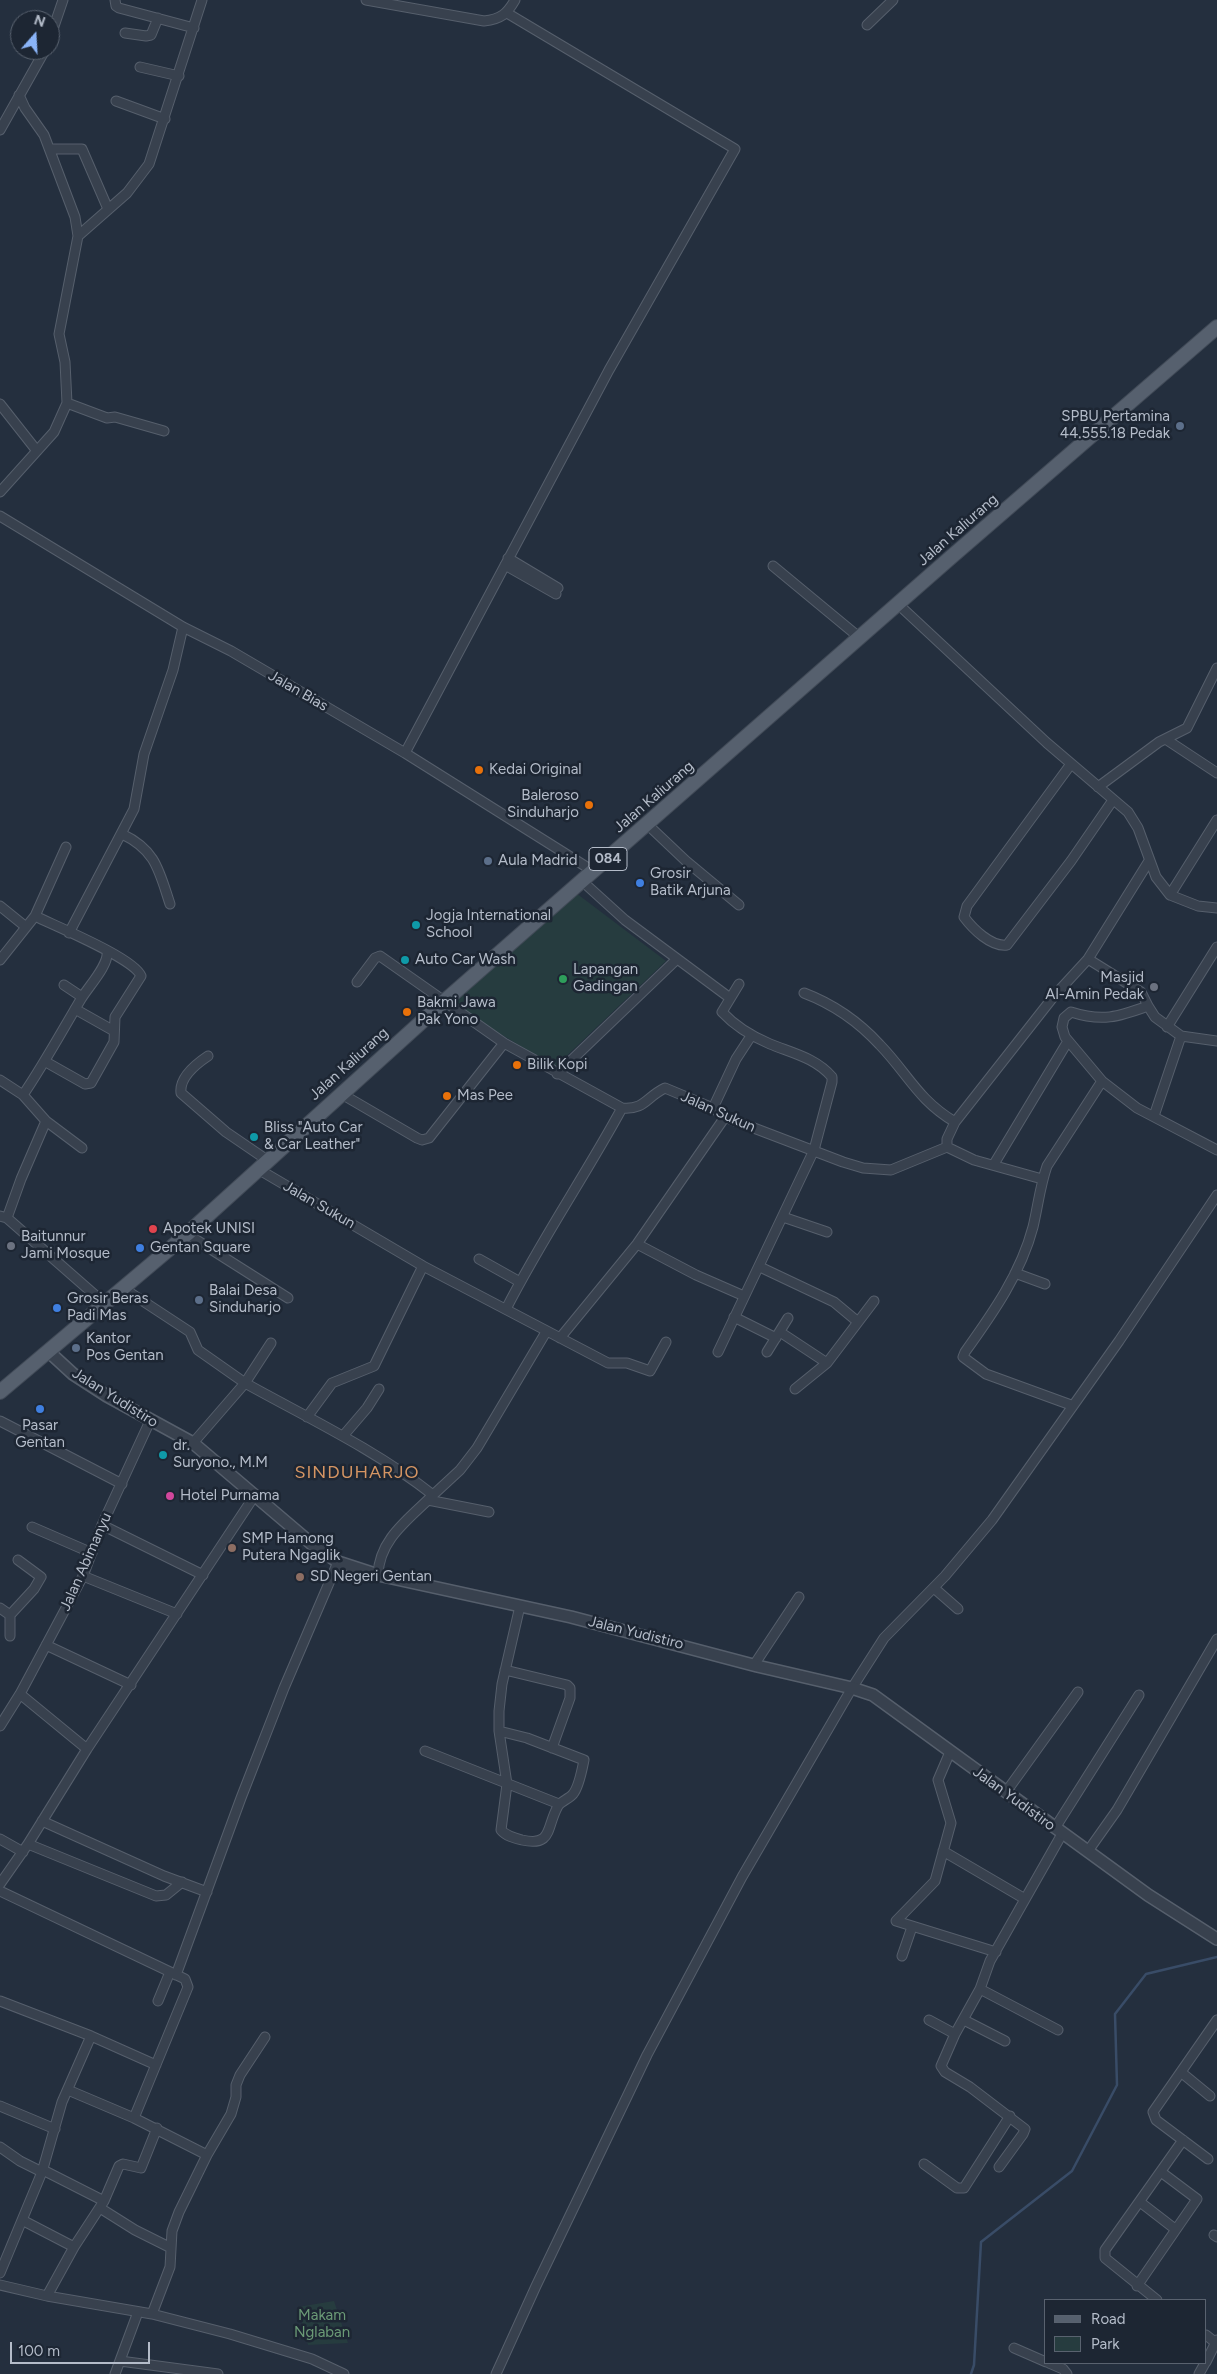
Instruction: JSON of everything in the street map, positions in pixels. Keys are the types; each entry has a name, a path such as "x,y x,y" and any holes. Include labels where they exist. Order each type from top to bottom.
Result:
{"main road":[{"name":"Jalan Kaliurang","path":"0,1392 187,1234 340,1093 445,1000 1217,327"}],"street":[{"path":"115,0 116,6 119,8 194,28"},
{"path":"78,236 127,193 149,164 202,0"},
{"path":"366,0 484,22 497,20 507,13 515,0"},
{"path":"867,25 893,0"},
{"path":"405,753 609,370 669,269 735,150 507,13"},
{"path":"125,33 151,35 158,18"},
{"path":"0,130 40,60"},
{"path":"140,67 179,76"},
{"path":"0,492 54,432 67,403 65,362 59,334 78,236 75,217 44,134 25,108 19,95"},
{"path":"116,101 165,119"},
{"path":"50,149 82,149 108,210"},
{"path":"67,403 107,418 115,417 164,430"},
{"path":"0,404 36,452"},
{"name":"Jalan Bias","path":"0,516 184,627 239,656 405,753 593,871"},
{"path":"507,562 557,591"},
{"path":"773,566 860,638"},
{"path":"898,605 1071,764 1128,812 1138,828 1156,877 1170,895 1198,906 1217,908"},
{"path":"70,932 134,809 141,765 173,670 184,627"},
{"path":"1098,787 1159,742 1167,740 1187,728 1217,668"},
{"path":"1167,740 1217,773"},
{"path":"1071,764 967,906 964,917 971,926 995,943 1007,945 1071,861 1114,800"},
{"path":"1170,895 1217,820"},
{"path":"648,825 739,905"},
{"path":"122,834 138,841 147,850 160,875 170,904"},
{"path":"0,960 35,916 66,848"},
{"path":"1042,1179 994,1164 974,1160 946,1147 947,1139 955,1122 1054,996 1088,958 1149,861"},
{"path":"582,881 625,920 730,998"},
{"path":"0,906 26,927"},
{"path":"35,916 131,964 141,976 115,1017 114,1042 89,1084 85,1084 46,1062"},
{"path":"1167,1027 1217,947"},
{"path":"23,1095 46,1062 82,997 106,960 107,952"},
{"path":"357,982 375,958 380,956 504,1043 557,1074 622,1108 520,1282 506,1310"},
{"path":"1088,958 1141,992 1155,1017 1167,1027 1181,1036 1217,1041"},
{"path":"557,1074 677,959"},
{"path":"718,1352 814,1150 832,1077 812,1061 740,1030 722,1012 739,984"},
{"path":"64,986 82,997"},
{"path":"804,993 829,1003 861,1026 881,1046 920,1095 938,1112 955,1122"},
{"path":"1148,1006 1116,1017 1098,1018 1071,1012 1066,1015 1062,1027 1068,1041 1102,1081 1137,1108 1217,1150"},
{"path":"75,1009 114,1030"},
{"path":"713,1108 736,1059 751,1036"},
{"path":"1154,1116 1181,1036"},
{"path":"994,1164 1068,1041"},
{"path":"340,1093 418,1138 429,1138 504,1043"},
{"name":"Jalan Sukun","path":"208,1056 194,1065 181,1086 181,1093 262,1165 423,1266 608,1364 627,1363 647,1371 655,1363 666,1342"},
{"path":"0,1080 23,1095 46,1121 82,1148"},
{"path":"1071,1405 986,1374 963,1358 1009,1288 1032,1228 1042,1179 1062,1141 1102,1081"},
{"name":"Jalan Sukun","path":"622,1108 633,1109 642,1106 656,1092 665,1088 713,1108 725,1117 863,1168 891,1170 946,1147"},
{"path":"560,1338 637,1244 725,1117"},
{"path":"46,1121 4,1217 104,1304"},
{"path":"496,2374 647,2055 742,1877 852,1688 884,1638 934,1588 992,1520 1071,1405 1118,1341 1217,1195"},
{"path":"783,1217 827,1232"},
{"path":"187,1234 288,1298"},
{"path":"637,1244 696,1275 744,1296"},
{"path":"479,1259 520,1282"},
{"path":"307,1417 332,1383 374,1366 423,1266"},
{"path":"760,1267 834,1302 858,1322"},
{"path":"1015,1273 1045,1284"},
{"path":"123,1288 190,1332 198,1350 245,1383 343,1436 430,1497 488,1512"},
{"path":"795,1389 827,1363 874,1301"},
{"path":"734,1317 778,1335 827,1363"},
{"path":"767,1352 788,1318"},
{"path":"378,1575 379,1564 388,1541 430,1497 460,1470 477,1448 546,1332"},
{"path":"193,1443 245,1383 271,1343"},
{"name":"Jalan Yudistiro","path":"48,1351 73,1374 150,1421 193,1443 313,1544 338,1562 378,1575 580,1619 754,1665 852,1688 873,1695 1148,1895 1217,1939"},
{"path":"343,1436 367,1408 379,1389"},
{"path":"0,1421 122,1484"},
{"name":"Jalan Abimanyu","path":"0,1726 20,1694 83,1576 102,1526 150,1421"},
{"path":"0,1884 26,1848 87,1749 255,1495"},
{"path":"102,1526 202,1576"},
{"path":"32,1527 92,1553"},
{"path":"10,1636 10,1615 34,1589 41,1577 18,1560"},
{"path":"158,2001 173,1973 207,1892 280,1697 338,1562"},
{"path":"83,1576 177,1614"},
{"path":"934,1588 958,1608"},
{"path":"754,1665 799,1598"},
{"path":"499,1731 584,1760 574,1793 559,1804 543,1840 536,1843 519,1840 504,1834 501,1830 507,1784 499,1731 499,1711 505,1670 520,1606"},
{"path":"0,1608 10,1615"},
{"path":"1088,1851 1117,1810 1217,1639"},
{"path":"46,1645 131,1685"},
{"path":"505,1670 567,1685 570,1688 570,1698 552,1748"},
{"path":"1006,1792 1078,1692"},
{"path":"20,1694 87,1749"},
{"path":"999,2167 1024,2131 1010,2116 946,2072 941,2066 955,2034 980,1989 996,1952 1025,1899 1058,1831 1139,1695"},
{"path":"425,1751 559,1804"},
{"path":"950,1752 938,1780 951,1823 935,1881 929,1889 896,1918 896,1921 996,1952"},
{"path":"42,1821 207,1892"},
{"path":"0,1839 156,1896 166,1895 182,1882"},
{"path":"943,1851 1025,1899"},
{"path":"0,1891 185,1979 188,1987 134,2118"},
{"path":"902,1956 912,1927"},
{"path":"980,1989 1058,2030"},
{"path":"0,2001 91,2036 156,2065"},
{"path":"929,2020 955,2034"},
{"path":"964,2020 1005,2041"},
{"path":"1208,2159 1156,2120 1153,2114 1216,2024"},
{"path":"0,2273 42,2171 57,2116 91,2036"},
{"path":"152,2314 170,2267 172,2232 179,2212 206,2155 217,2141 231,2114 236,2097 236,2084 265,2037"},
{"path":"1182,2073 1210,2096"},
{"path":"68,2090 156,2128 206,2155"},
{"path":"0,2106 55,2129"},
{"path":"924,2164 957,2188 964,2188 1010,2116"},
{"path":"47,2296 74,2247 102,2205 119,2166 123,2164 141,2168 156,2128"},
{"path":"1156,2299 1137,2286 1105,2258 1104,2252 1183,2140"},
{"path":"0,2148 20,2161 42,2171 102,2205 135,2230 171,2248"},
{"path":"1137,2286 1196,2198 1161,2172"},
{"path":"1140,2202 1175,2229"},
{"path":"22,2220 74,2247"},
{"path":"0,2285 47,2296 152,2314 230,2334 312,2359 344,2374"},
{"path":"114,2374 138,2312"},
{"path":"1207,2360 1216,2342"},
{"path":"1014,2348 1044,2361"},
{"path":"120,2361 218,2374"},
{"path":"1052,2364 1063,2369 1067,2374"}],"green space":[{"name":"Lapangan Gadingan","path":"576,893 666,961 555,1067 451,1004"},
{"name":"Makam Nglaban","path":"334,2301 348,2343 308,2345 298,2307"}],"waterway":[{"path":"971,2374 974,2365 981,2242 1072,2171 1117,2085 1115,2014 1146,1974 1217,1957"}],"place":[{"name":"SPBU Pertamina 44.555.18 Pedak","path":"1180,426"},
{"name":"Kedai Original","path":"479,770"},
{"name":"Baleroso Sinduharjo","path":"589,805"},
{"name":"Aula Madrid","path":"488,861"},
{"name":"Grosir Batik Arjuna","path":"640,883"},
{"name":"Jogja International School","path":"416,925"},
{"name":"Auto Car Wash","path":"405,960"},
{"name":"Lapangan Gadingan","path":"563,979"},
{"name":"Masjid Al-Amin Pedak","path":"1154,987"},
{"name":"Bakmi Jawa Pak Yono","path":"407,1012"},
{"name":"Bilik Kopi","path":"517,1065"},
{"name":"Mas Pee","path":"447,1096"},
{"name":"Bliss \"Auto Car & Car Leather\"","path":"254,1137"},
{"name":"Apotek UNISI","path":"153,1229"},
{"name":"Baitunnur Jami Mosque","path":"11,1246"},
{"name":"Gentan Square","path":"140,1248"},
{"name":"Balai Desa Sinduharjo","path":"199,1300"},
{"name":"Grosir Beras Padi Mas","path":"57,1308"},
{"name":"Kantor Pos Gentan","path":"76,1348"},
{"name":"Pasar Gentan","path":"40,1409"},
{"name":"dr. Suryono., M.M","path":"163,1455"},
{"name":"Hotel Purnama","path":"170,1496"},
{"name":"SMP Hamong Putera Ngaglik","path":"232,1548"},
{"name":"SD Negeri Gentan","path":"300,1577"}],"district":[{"name":"SINDUHARJO","path":"357,1473"}]}
